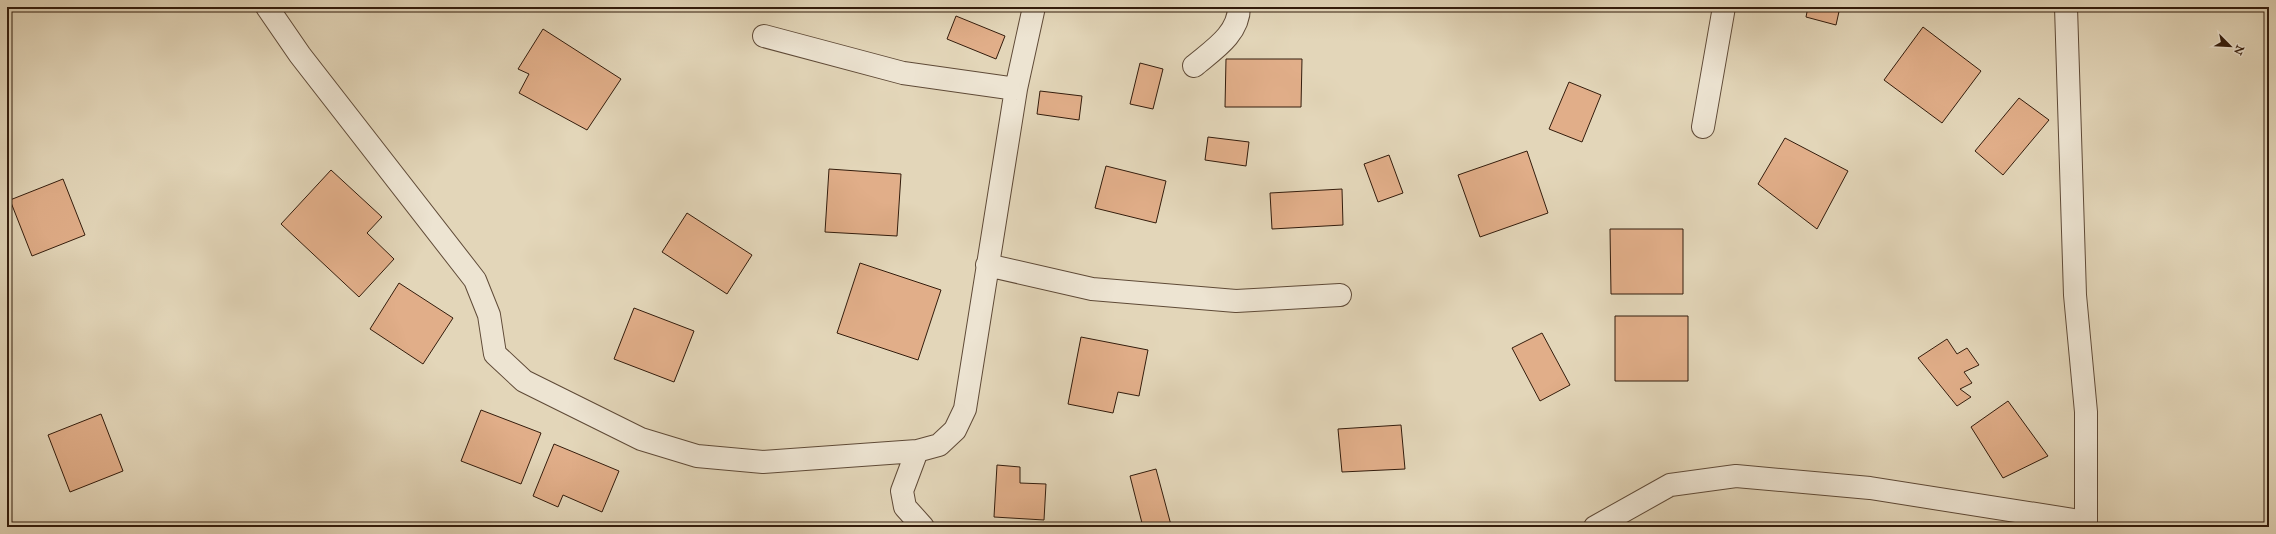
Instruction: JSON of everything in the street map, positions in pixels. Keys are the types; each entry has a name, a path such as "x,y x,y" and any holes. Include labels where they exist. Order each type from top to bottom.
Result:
{"street":[{"path":"267,7 305,61 475,280 489,315 495,354 524,380 641,439 698,456 763,462 917,450 939,445 955,430 965,410 1016,89 1034,7"},
{"path":"1194,66 1232,33 1239,16 1239,7"},
{"path":"1703,127 1724,7"},
{"path":"1595,527 1670,484 1736,476 1870,488 2086,525 2086,412 2075,295 2066,7"},
{"path":"764,36 903,73 1016,89"},
{"path":"987,265 1092,289 1236,301 1340,295"},
{"path":"917,450 902,491 905,507 923,527"}],"building":[{"path":"864,7 877,7 876,10"},
{"path":"1808,7 1840,7 1836,25 1806,17"},
{"path":"956,16 1005,36 996,59 947,39"},
{"path":"1923,27 1981,71 1942,123 1884,80"},
{"path":"543,29 621,79 587,130 519,93 529,74 518,69"},
{"path":"1226,59 1302,59 1301,107 1225,107"},
{"path":"1140,63 1163,69 1153,109 1130,104"},
{"path":"1569,82 1601,95 1582,142 1549,129"},
{"path":"1040,91 1082,96 1079,120 1037,114"},
{"path":"2019,98 2049,120 2003,175 1975,151"},
{"path":"1208,137 1249,142 1246,166 1205,160"},
{"path":"1785,138 1848,171 1817,229 1758,184"},
{"path":"1527,151 1548,213 1480,237 1458,175"},
{"path":"1389,155 1403,193 1378,202 1364,164"},
{"path":"1106,166 1166,181 1156,223 1095,208"},
{"path":"829,169 901,174 897,236 825,232"},
{"path":"331,170 382,217 367,233 394,259 359,297 281,224"},
{"path":"63,179 85,235 32,256 10,200"},
{"path":"1342,189 1343,225 1272,229 1270,193"},
{"path":"687,213 752,255 727,294 662,252"},
{"path":"1610,229 1683,229 1683,294 1611,294"},
{"path":"860,263 941,290 918,360 837,333"},
{"path":"399,283 453,318 423,364 370,329"},
{"path":"634,308 694,331 674,382 614,359"},
{"path":"1615,316 1688,316 1688,381 1615,381"},
{"path":"1542,333 1570,385 1540,401 1512,348"},
{"path":"1081,337 1148,350 1139,396 1118,392 1113,413 1068,404"},
{"path":"1947,339 1957,354 1967,348 1979,365 1964,372 1972,383 1960,389 1971,397 1957,406 1918,358"},
{"path":"2008,401 2048,456 2003,478 1971,427"},
{"path":"481,410 541,433 521,484 461,461"},
{"path":"101,414 123,471 70,492 48,435"},
{"path":"1401,425 1405,469 1342,472 1338,429"},
{"path":"554,444 619,471 602,512 563,495 558,507 533,496"},
{"path":"997,465 1020,467 1020,483 1046,484 1044,520 994,517"},
{"path":"1156,469 1171,525 1143,527 1130,476"}]}
